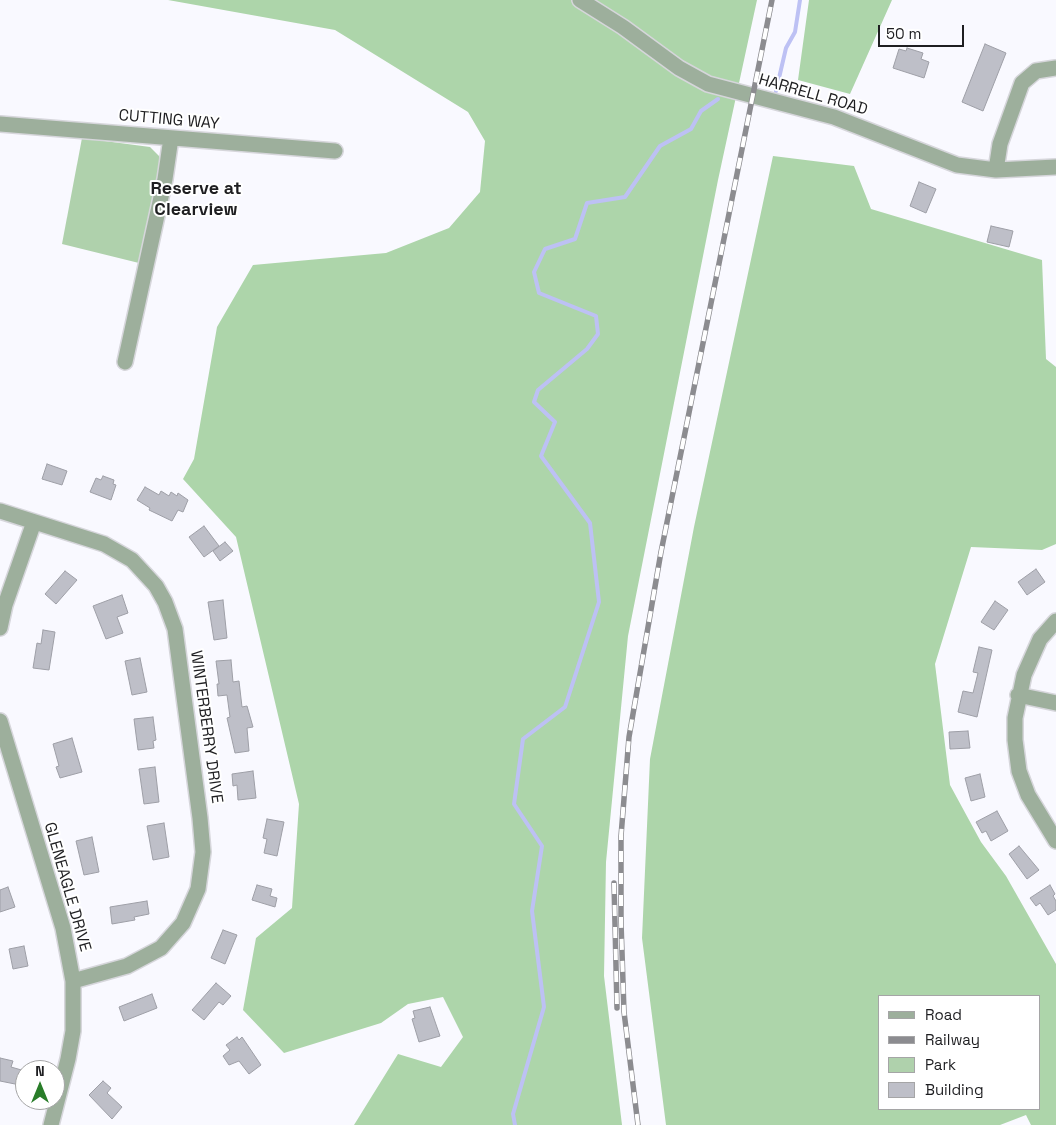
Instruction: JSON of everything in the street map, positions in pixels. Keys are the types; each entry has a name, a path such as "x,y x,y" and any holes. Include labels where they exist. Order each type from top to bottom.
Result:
{"street":[{"name":"HARRELL ROAD","path":"580,0 623,27 679,68 708,84 834,117 957,164 996,170 1056,167"},
{"path":"996,170 1000,144 1022,83 1036,71 1056,68"},
{"name":"CUTTING WAY","path":"0,124 335,151"},
{"path":"125,362 165,180 171,138"},
{"name":"WINTERBERRY DRIVE","path":"0,511 117,550 145,572 165,602 175,629 203,852 198,889 192,907 172,938 137,962 73,981"},
{"path":"0,628 5,605 34,522"},
{"path":"1056,621 1040,639 1032,654 1018,695 1015,740 1019,771 1040,817 1056,841"},
{"path":"1018,695 1056,703"},
{"name":"GLENEAGLE DRIVE","path":"0,721 64,928 73,981 73,1031 68,1060 51,1125"}],"green space":[{"path":"168,0 757,0 718,180 628,636 606,862 604,976 622,1125 354,1125 398,1054 441,1067 463,1037 443,997 408,1004 381,1023 284,1053 243,1010 256,938 292,908 299,804 236,537 183,479 194,459 217,327 253,265 386,253 449,228 480,192 485,141 468,112 335,30"},
{"path":"809,0 892,0 850,94 798,80"},
{"path":"82,138 150,147 159,156 160,169 139,263 62,244"},
{"path":"773,156 854,166 871,209 1042,260 1046,359 1056,367 1056,544 1042,550 971,547 935,664 950,785 981,842 1006,876 1056,964 1056,1125 1031,1125 1026,1115 1000,1125 666,1125 642,938 650,759 694,527"}],"building":[{"path":"985,44 1006,53 983,111 962,102"},
{"path":"907,48 923,53 921,59 929,62 924,78 893,68 899,49 906,51"},
{"path":"919,182 936,189 926,213 910,206"},
{"path":"991,226 1013,231 1009,247 987,242"},
{"path":"47,464 67,471 62,485 42,479"},
{"path":"103,476 114,480 113,484 116,485 111,500 90,492 96,478 101,480"},
{"path":"145,487 159,495 161,491 169,496 171,492 177,496 178,493 188,500 183,512 178,510 172,521 149,510 150,508 137,500"},
{"path":"204,526 219,546 204,557 189,537"},
{"path":"225,542 233,551 220,561 213,551"},
{"path":"1036,569 1045,582 1027,595 1018,582"},
{"path":"65,571 77,580 56,604 45,594"},
{"path":"122,595 128,613 117,617 123,633 106,639 93,606"},
{"path":"223,600 227,638 214,640 208,602"},
{"path":"995,601 1008,610 994,630 981,622"},
{"path":"43,630 55,632 49,670 33,668 37,643 41,644"},
{"path":"979,647 992,650 977,717 958,712 963,691 973,693 978,673 973,672"},
{"path":"140,658 147,692 132,695 125,661"},
{"path":"231,660 233,682 239,681 242,707 247,706 253,727 247,728 249,751 235,753 227,718 230,717 227,695 218,696 217,684 219,684 216,661"},
{"path":"153,717 156,740 153,741 154,748 138,750 134,719"},
{"path":"968,731 970,748 950,749 949,732"},
{"path":"72,738 82,772 60,778 56,767 59,766 53,744"},
{"path":"155,767 159,802 144,804 139,769"},
{"path":"253,771 256,798 238,800 237,785 233,786 232,774"},
{"path":"980,774 985,797 971,801 965,778"},
{"path":"997,811 1008,831 991,841 986,831 982,833 976,822"},
{"path":"267,819 284,822 277,856 264,853 267,839 263,838"},
{"path":"164,823 169,857 153,860 147,826"},
{"path":"92,837 99,872 84,875 76,841"},
{"path":"1019,846 1039,870 1027,879 1009,854"},
{"path":"257,885 272,889 270,896 277,898 275,907 252,900"},
{"path":"1050,885 1055,894 1053,896 1056,901 1056,910 1048,915 1040,903 1036,906 1030,898"},
{"path":"8,887 15,907 0,912 0,890"},
{"path":"147,901 149,914 134,917 135,920 112,924 110,907"},
{"path":"223,930 237,935 225,964 211,958"},
{"path":"24,946 28,966 13,969 9,949"},
{"path":"216,983 231,996 223,1005 219,1002 204,1020 192,1010"},
{"path":"152,994 157,1008 124,1021 119,1007"},
{"path":"430,1007 440,1036 419,1042 412,1019 415,1018 413,1011"},
{"path":"237,1037 239,1040 242,1037 261,1065 249,1074 239,1061 229,1065 223,1056 230,1050 226,1045"},
{"path":"0,1058 13,1061 11,1067 15,1068 15,1084 0,1081"},
{"path":"103,1081 111,1088 107,1093 122,1107 112,1119 89,1095"}],"waterway":[{"path":"776,91 786,48 795,32 800,0"},
{"path":"515,1125 513,1114 544,1007 532,911 542,846 514,804 523,739 565,707 599,602 590,523 541,456 555,422 534,402 538,390 587,349 598,334 596,316 539,293 534,272 545,249 575,239 587,203 625,197 660,146 691,129 701,111 718,99"}],"railway":[{"path":"638,1125 624,1012 621,922 621,836 629,737 661,552 772,0"},
{"path":"614,883 617,1008"}],"district":[{"name":"Reserve at Clearview","path":"196,199"}]}
